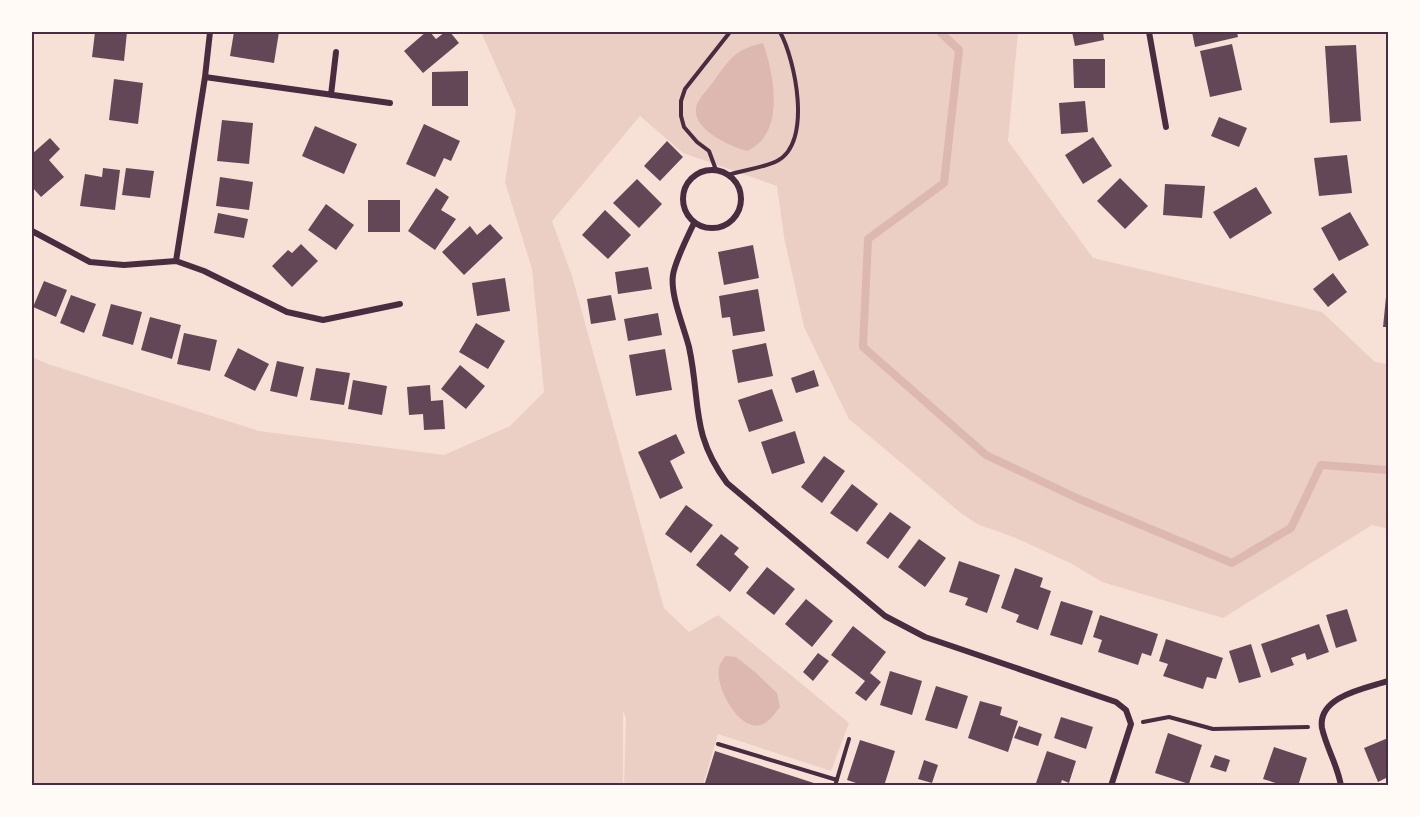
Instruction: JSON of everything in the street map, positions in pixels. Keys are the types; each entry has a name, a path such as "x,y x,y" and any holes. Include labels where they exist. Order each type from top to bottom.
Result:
{"street":[{"path":"176,261 210,32"},
{"path":"1149,32 1166,127"},
{"path":"331,95 336,52"},
{"path":"205,77 390,103"},
{"path":"716,170 734,179 739,188 741,207 730,223 722,228 703,228 694,223 684,208 682,198 684,189 689,180 697,174 716,170"},
{"path":"694,223 673,275 675,294 693,369 699,426 705,446 715,466 728,483 885,616 925,637 1116,702 1126,710 1131,724 1111,786"},
{"path":"32,231 90,262 124,265 176,261 204,271 287,312 323,321 400,304"},
{"path":"1341,786 1322,727 1323,716 1337,698 1389,681"}],"path":[{"path":"716,170 709,151 697,142 684,127 681,101 686,89 730,32"},
{"path":"728,175 778,161 789,149 795,134 799,107 786,44 780,32"},
{"path":"1131,724 1169,717 1213,729 1322,727"},
{"path":"718,744 836,783 849,739"}],"shaded area":[{"path":"481,32 1018,32 1008,141 1093,258 1322,312 1375,362 1388,364 1388,529 1372,525 1223,618 1102,582 1072,564 1016,538 977,524 849,419 804,327 784,237 777,186 683,153 640,116 552,221 572,276 664,608 689,632 718,615 849,723 831,771 718,734 703,785 624,785 626,718 623,711 623,785 32,786 32,357 259,431 444,455 510,426 544,392 532,269 505,182 516,111"},
{"path":"763,43 773,86 772,118 768,131 759,143 747,151 721,140 704,128 696,113 697,104 734,56 746,48"},
{"path":"725,656 736,657 777,693 780,707 766,723 755,726 746,723 731,708 725,698 719,677 720,665"}],"building":[{"path":"95,32 127,32 124,61 92,57"},
{"path":"234,32 279,32 274,63 230,56"},
{"path":"426,32 430,32 436,39 445,32 450,32 459,43 423,73 404,51"},
{"path":"1072,32 1103,32 1104,40 1075,46"},
{"path":"1192,32 1237,32 1238,37 1195,47"},
{"path":"1232,44 1242,90 1210,97 1200,51"},
{"path":"1356,45 1361,121 1330,123 1325,46"},
{"path":"1073,59 1105,59 1105,88 1074,88"},
{"path":"468,71 468,106 432,106 432,72"},
{"path":"114,79 143,83 138,124 109,120"},
{"path":"1085,101 1088,132 1061,134 1059,103"},
{"path":"1219,117 1247,128 1239,147 1211,136"},
{"path":"222,120 253,123 249,164 217,161"},
{"path":"424,124 460,141 451,161 444,158 435,177 406,164"},
{"path":"315,126 357,144 344,174 302,156"},
{"path":"1093,137 1112,166 1083,184 1065,155"},
{"path":"50,138 60,149 49,160 64,177 41,197 32,187 32,154"},
{"path":"667,141 683,157 660,181 644,166"},
{"path":"1347,155 1352,193 1319,196 1314,158"},
{"path":"103,168 120,170 115,210 80,206 85,174 102,177"},
{"path":"126,168 154,171 150,198 122,195"},
{"path":"220,177 253,182 249,210 216,206"},
{"path":"1120,178 1148,206 1125,229 1097,201"},
{"path":"637,179 662,204 639,228 613,203"},
{"path":"1165,184 1205,186 1202,218 1163,215"},
{"path":"1256,187 1272,213 1230,239 1213,212"},
{"path":"436,188 449,197 441,210 456,219 435,250 408,231"},
{"path":"368,200 400,200 400,232 368,232"},
{"path":"326,204 354,225 336,250 308,230"},
{"path":"605,210 631,235 608,259 582,235"},
{"path":"1350,212 1369,245 1339,261 1321,228"},
{"path":"218,213 248,219 244,238 214,233"},
{"path":"490,224 503,238 464,275 442,252 470,226 477,235"},
{"path":"301,244 318,261 292,287 272,266 288,250 292,253"},
{"path":"753,245 759,278 724,285 718,252"},
{"path":"648,267 652,289 618,294 615,272"},
{"path":"1333,273 1347,292 1328,307 1313,289"},
{"path":"505,278 510,311 477,316 472,283"},
{"path":"44,281 67,290 56,317 33,307"},
{"path":"758,289 765,331 733,336 730,317 722,318 719,296"},
{"path":"71,295 96,304 84,333 60,323"},
{"path":"611,295 616,320 591,324 587,299"},
{"path":"1386,297 1388,297 1388,327 1383,327"},
{"path":"111,304 142,312 133,345 102,336"},
{"path":"658,313 662,335 628,341 624,319"},
{"path":"150,317 181,325 172,359 141,350"},
{"path":"476,323 505,341 488,369 459,352"},
{"path":"184,333 217,340 210,371 177,364"},
{"path":"766,343 773,376 738,383 732,350"},
{"path":"238,348 269,364 255,391 224,376"},
{"path":"665,349 672,390 636,396 629,355"},
{"path":"277,361 304,367 297,397 270,391"},
{"path":"460,365 485,386 466,409 441,389"},
{"path":"316,368 350,373 344,405 310,400"},
{"path":"814,370 819,386 796,393 791,378"},
{"path":"353,380 387,386 382,415 348,409"},
{"path":"430,385 431,401 443,400 445,429 424,430 423,414 409,415 407,387"},
{"path":"772,389 783,421 749,432 738,400"},
{"path":"795,431 805,463 772,474 761,442"},
{"path":"676,434 685,453 670,461 683,488 660,499 638,452"},
{"path":"824,456 845,471 822,503 801,487"},
{"path":"852,484 878,504 857,532 830,513"},
{"path":"686,505 713,525 691,553 665,534"},
{"path":"890,512 911,527 888,559 866,543"},
{"path":"721,534 739,548 734,554 749,567 730,592 696,565"},
{"path":"919,539 946,558 925,587 898,567"},
{"path":"959,561 1000,575 987,613 965,605 968,598 949,592"},
{"path":"767,567 795,589 774,615 746,593"},
{"path":"1015,568 1043,578 1040,587 1051,591 1038,630 1016,622 1019,615 1001,608"},
{"path":"806,599 833,621 812,647 785,624"},
{"path":"1061,601 1093,611 1082,645 1050,635"},
{"path":"1347,609 1357,641 1336,648 1326,615"},
{"path":"1100,615 1158,634 1151,656 1142,653 1138,665 1098,652 1102,640 1093,637"},
{"path":"1319,624 1329,652 1307,660 1305,653 1291,658 1294,665 1271,673 1261,644"},
{"path":"853,626 886,652 870,673 881,682 866,701 855,693 865,681 831,655"},
{"path":"1166,639 1223,658 1216,679 1207,677 1203,689 1163,676 1168,664 1159,661"},
{"path":"1251,644 1261,677 1239,683 1229,651"},
{"path":"818,653 829,661 813,681 803,672"},
{"path":"890,671 922,681 912,715 880,705"},
{"path":"936,686 968,696 957,729 925,720"},
{"path":"980,701 1002,707 1000,715 1018,721 1008,752 968,738"},
{"path":"1061,717 1093,727 1086,749 1054,738"},
{"path":"1019,726 1042,734 1038,746 1014,738"},
{"path":"1168,733 1202,745 1189,784 1155,773"},
{"path":"1388,738 1388,777 1378,782 1364,748"},
{"path":"860,740 895,751 884,786 865,786 847,780"},
{"path":"1274,747 1307,758 1298,786 1285,786 1263,779"},
{"path":"715,751 820,786 713,786 705,783"},
{"path":"1047,751 1076,761 1069,783 1062,780 1060,786 1035,786"},
{"path":"1215,755 1230,760 1226,772 1210,767"},
{"path":"924,760 938,765 932,783 918,779"}],"waterway":[{"path":"940,32 959,50 944,183 868,239 863,347 986,455 1079,499 1232,563 1291,528 1321,465 1388,470"}]}
